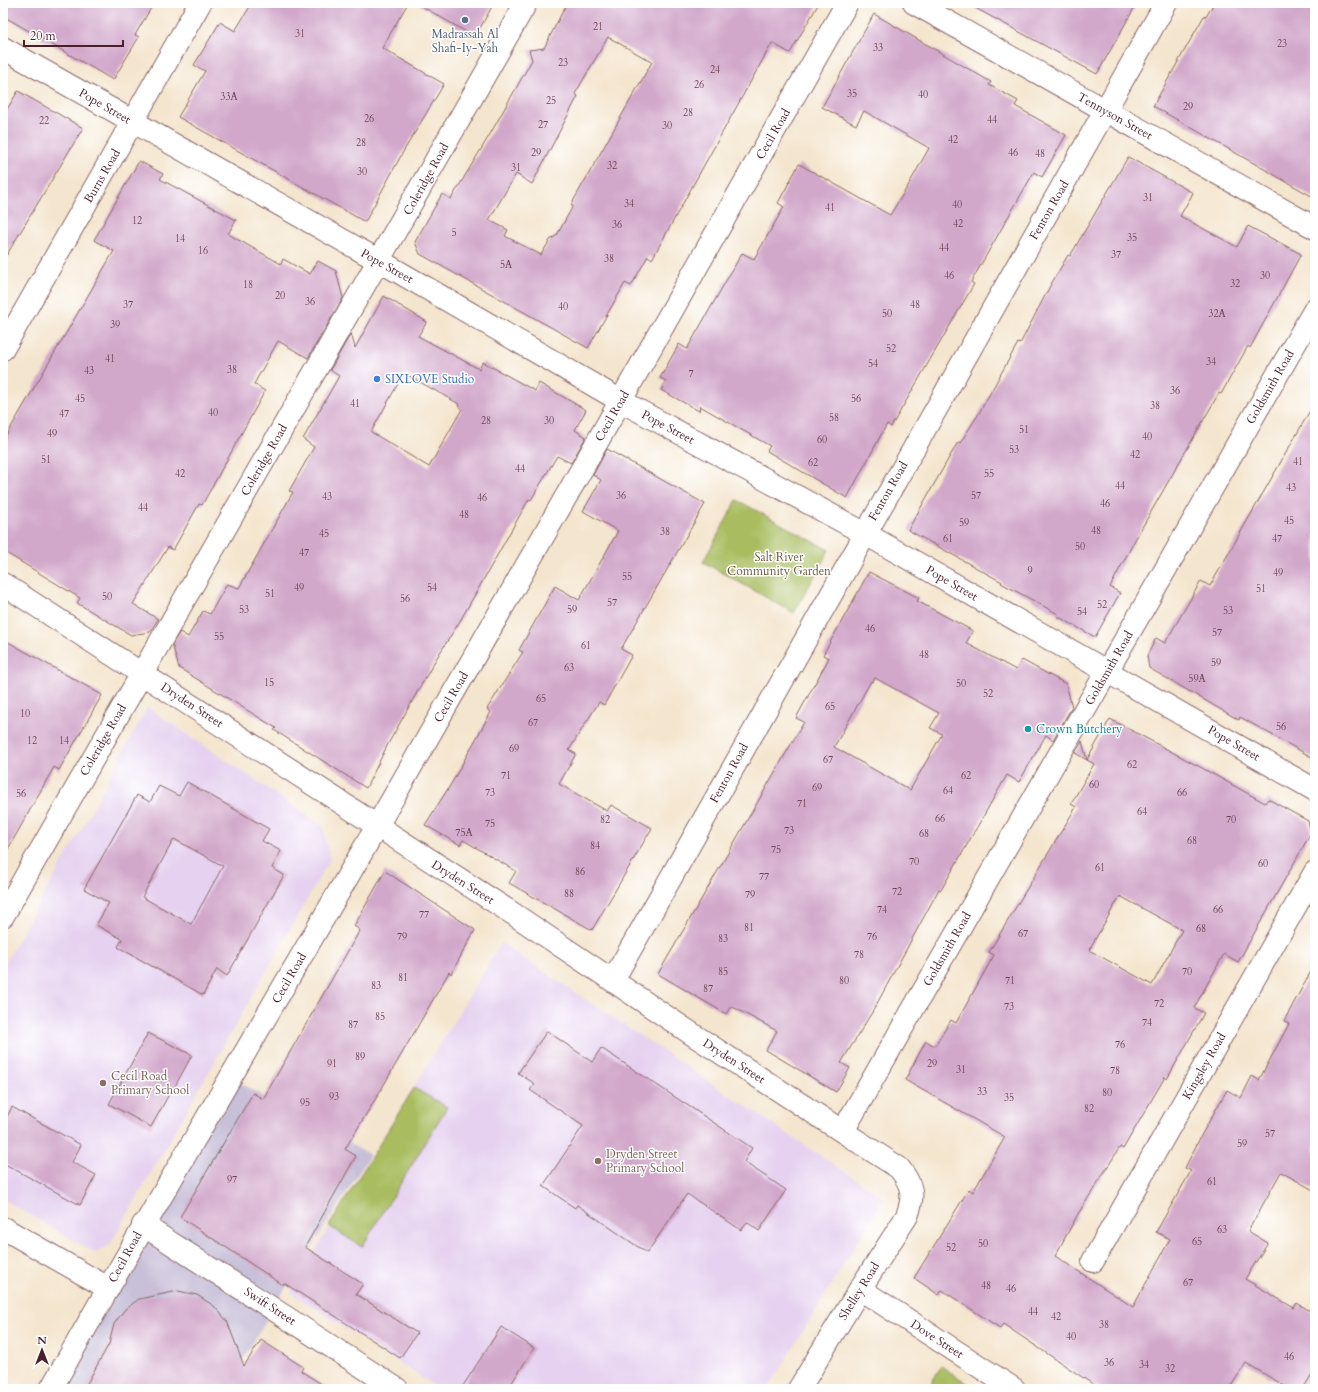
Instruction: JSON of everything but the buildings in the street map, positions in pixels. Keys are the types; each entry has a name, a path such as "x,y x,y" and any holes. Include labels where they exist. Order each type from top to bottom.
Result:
{"street":[{"name":"Burns Road","path":"3,349 200,3"},
{"name":"Coleridge Road","path":"3,916 526,3"},
{"name":"Cecil Road","path":"51,1389 143,1225 231,1078 621,401 847,3"},
{"name":"Tennyson Street","path":"914,3 1315,228"},
{"name":"Fenton Road","path":"613,980 864,533 1106,111 1166,3"},
{"name":"Pope Street","path":"3,48 621,401 864,533 1315,790"},
{"name":"Goldsmith Road","path":"843,1131 1315,309"},
{"name":"Dryden Street","path":"3,584 142,672 376,827 613,980 695,1036 843,1131 898,1168 907,1178 912,1192"},
{"name":"Kingsley Road","path":"1093,1261 1315,872"},
{"name":"Shelley Road","path":"799,1389 860,1289 907,1216 911,1204 912,1192"},
{"name":"Swift Street","path":"143,1225 397,1389"},
{"path":"3,1228 108,1288"},
{"name":"Dove Street","path":"860,1289 1014,1389"}],"shaded area":[{"name":"Cecil Road Primary School","path":"147,707 323,826 330,859 110,1245 95,1253 3,1199 3,966 83,827"},
{"name":"Dryden Street Primary School","path":"501,943 884,1198 768,1389 439,1389 290,1292"},
{"path":"231,1078 370,1155 273,1308 226,1389 51,1389"}],"green space":[{"name":"Salt River Community Garden","path":"737,500 829,550 794,613 703,562"},
{"path":"414,1088 447,1107 362,1247 329,1226"},
{"path":"941,1366 976,1389 928,1389"}],"place":[{"name":"Madrassah Al Shafi-Iy-Yah","path":"465,20"},
{"name":"SIXLOVE Studio","path":"377,379"},
{"name":"Crown Butchery","path":"1028,729"},
{"name":"Cecil Road Primary School","path":"103,1083"},
{"name":"Dryden Street Primary School","path":"598,1161"}]}
